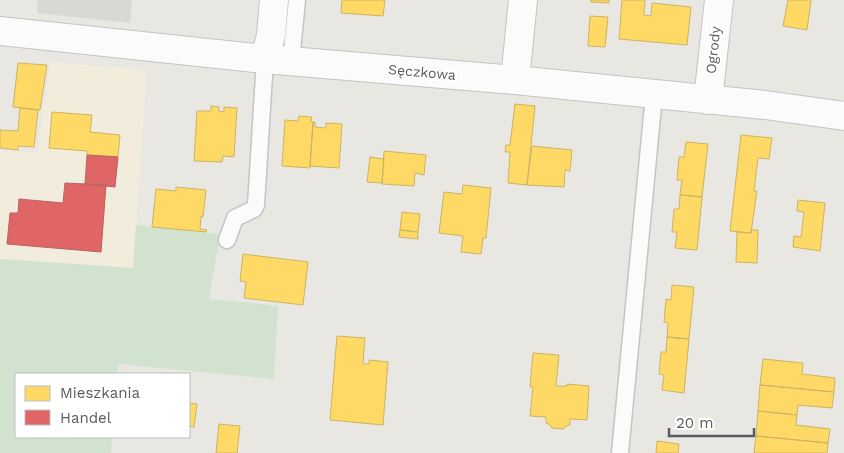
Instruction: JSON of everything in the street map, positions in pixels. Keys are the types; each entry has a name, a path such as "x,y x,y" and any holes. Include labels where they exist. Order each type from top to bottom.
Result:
{"street":[{"path":"274,0 271,35 278,60"},
{"path":"515,80 523,0"},
{"name":"Ogrody","path":"708,100 719,0"},
{"name":"Sęczkowa","path":"0,31 278,60 515,80 764,105 844,116"}],"lane":[{"path":"228,240 235,218 254,209 256,205 278,60 296,0"},
{"path":"620,453 654,95"}],"shaded area":[{"path":"38,0 132,0 130,23 37,13"},
{"path":"50,62 147,70 133,268 0,259 0,150 37,153"}],"green space":[{"path":"136,225 220,234 209,299 278,306 274,379 119,364 117,373 15,373 15,438 112,438 111,453 0,453 0,259 133,268"}],"building: Mieszkania":[{"path":"342,0 385,0 383,16 341,13"},
{"path":"591,0 609,0 609,3 591,2"},
{"path":"622,0 645,0 644,15 651,16 652,3 691,7 687,45 619,39"},
{"path":"788,0 811,0 807,30 783,26"},
{"path":"590,16 608,17 605,47 588,46"},
{"path":"18,63 47,65 40,110 13,107"},
{"path":"515,104 535,106 527,185 508,183 510,152 505,152 506,145 510,145"},
{"path":"211,106 219,107 219,111 224,112 224,107 237,108 234,157 223,156 222,162 194,161 197,111 211,111"},
{"path":"20,108 38,110 34,147 18,146 18,150 0,148 0,130 18,131"},
{"path":"52,112 92,115 90,132 120,135 118,157 87,155 87,151 49,148"},
{"path":"299,116 312,117 310,168 282,166 285,120 298,121"},
{"path":"313,122 315,122 315,127 326,128 326,123 342,124 339,168 310,166"},
{"path":"741,135 772,138 769,159 758,158 754,191 757,191 751,233 730,231"},
{"path":"686,142 708,144 702,197 680,195 682,180 677,180 679,157 684,157"},
{"path":"532,146 572,150 570,171 565,170 564,187 527,185"},
{"path":"384,151 426,155 424,175 415,173 414,186 382,184"},
{"path":"370,157 384,159 382,183 367,182"},
{"path":"463,185 491,188 486,238 483,238 481,254 461,252 463,236 439,233 444,192 462,194"},
{"path":"176,187 206,190 200,229 207,230 206,232 152,227 156,189 176,191"},
{"path":"680,195 702,197 697,250 675,248 677,232 672,232 674,209 679,209"},
{"path":"798,200 825,203 820,251 793,247 794,236 801,237 804,212 797,211"},
{"path":"402,212 420,214 418,232 400,230"},
{"path":"400,230 418,232 418,239 399,237"},
{"path":"751,230 758,230 757,263 736,262 737,232 751,233"},
{"path":"243,254 308,262 303,305 244,298 246,282 240,281"},
{"path":"672,285 694,287 689,339 667,337 668,323 664,322 666,299 671,300"},
{"path":"337,336 365,338 363,364 369,364 369,360 388,362 383,425 330,420"},
{"path":"667,337 689,339 684,393 662,390 664,375 659,374 661,352 666,352"},
{"path":"533,353 559,355 556,386 567,386 567,384 589,386 587,420 570,419 570,425 563,429 552,428 546,423 546,417 530,416 533,387 530,387"},
{"path":"763,359 803,363 802,374 835,378 834,392 760,385"},
{"path":"760,385 834,392 832,408 798,405 797,415 758,411"},
{"path":"190,403 197,404 194,427 190,426"},
{"path":"758,411 797,415 796,425 830,429 828,443 756,436"},
{"path":"219,424 240,426 237,453 216,453"},
{"path":"756,436 828,443 827,453 754,453"},
{"path":"657,441 679,444 678,453 656,453"}],"building: Handel":[{"path":"87,155 118,157 115,187 85,184"},
{"path":"65,183 106,185 101,252 7,244 10,213 18,213 19,199 63,203"}]}
